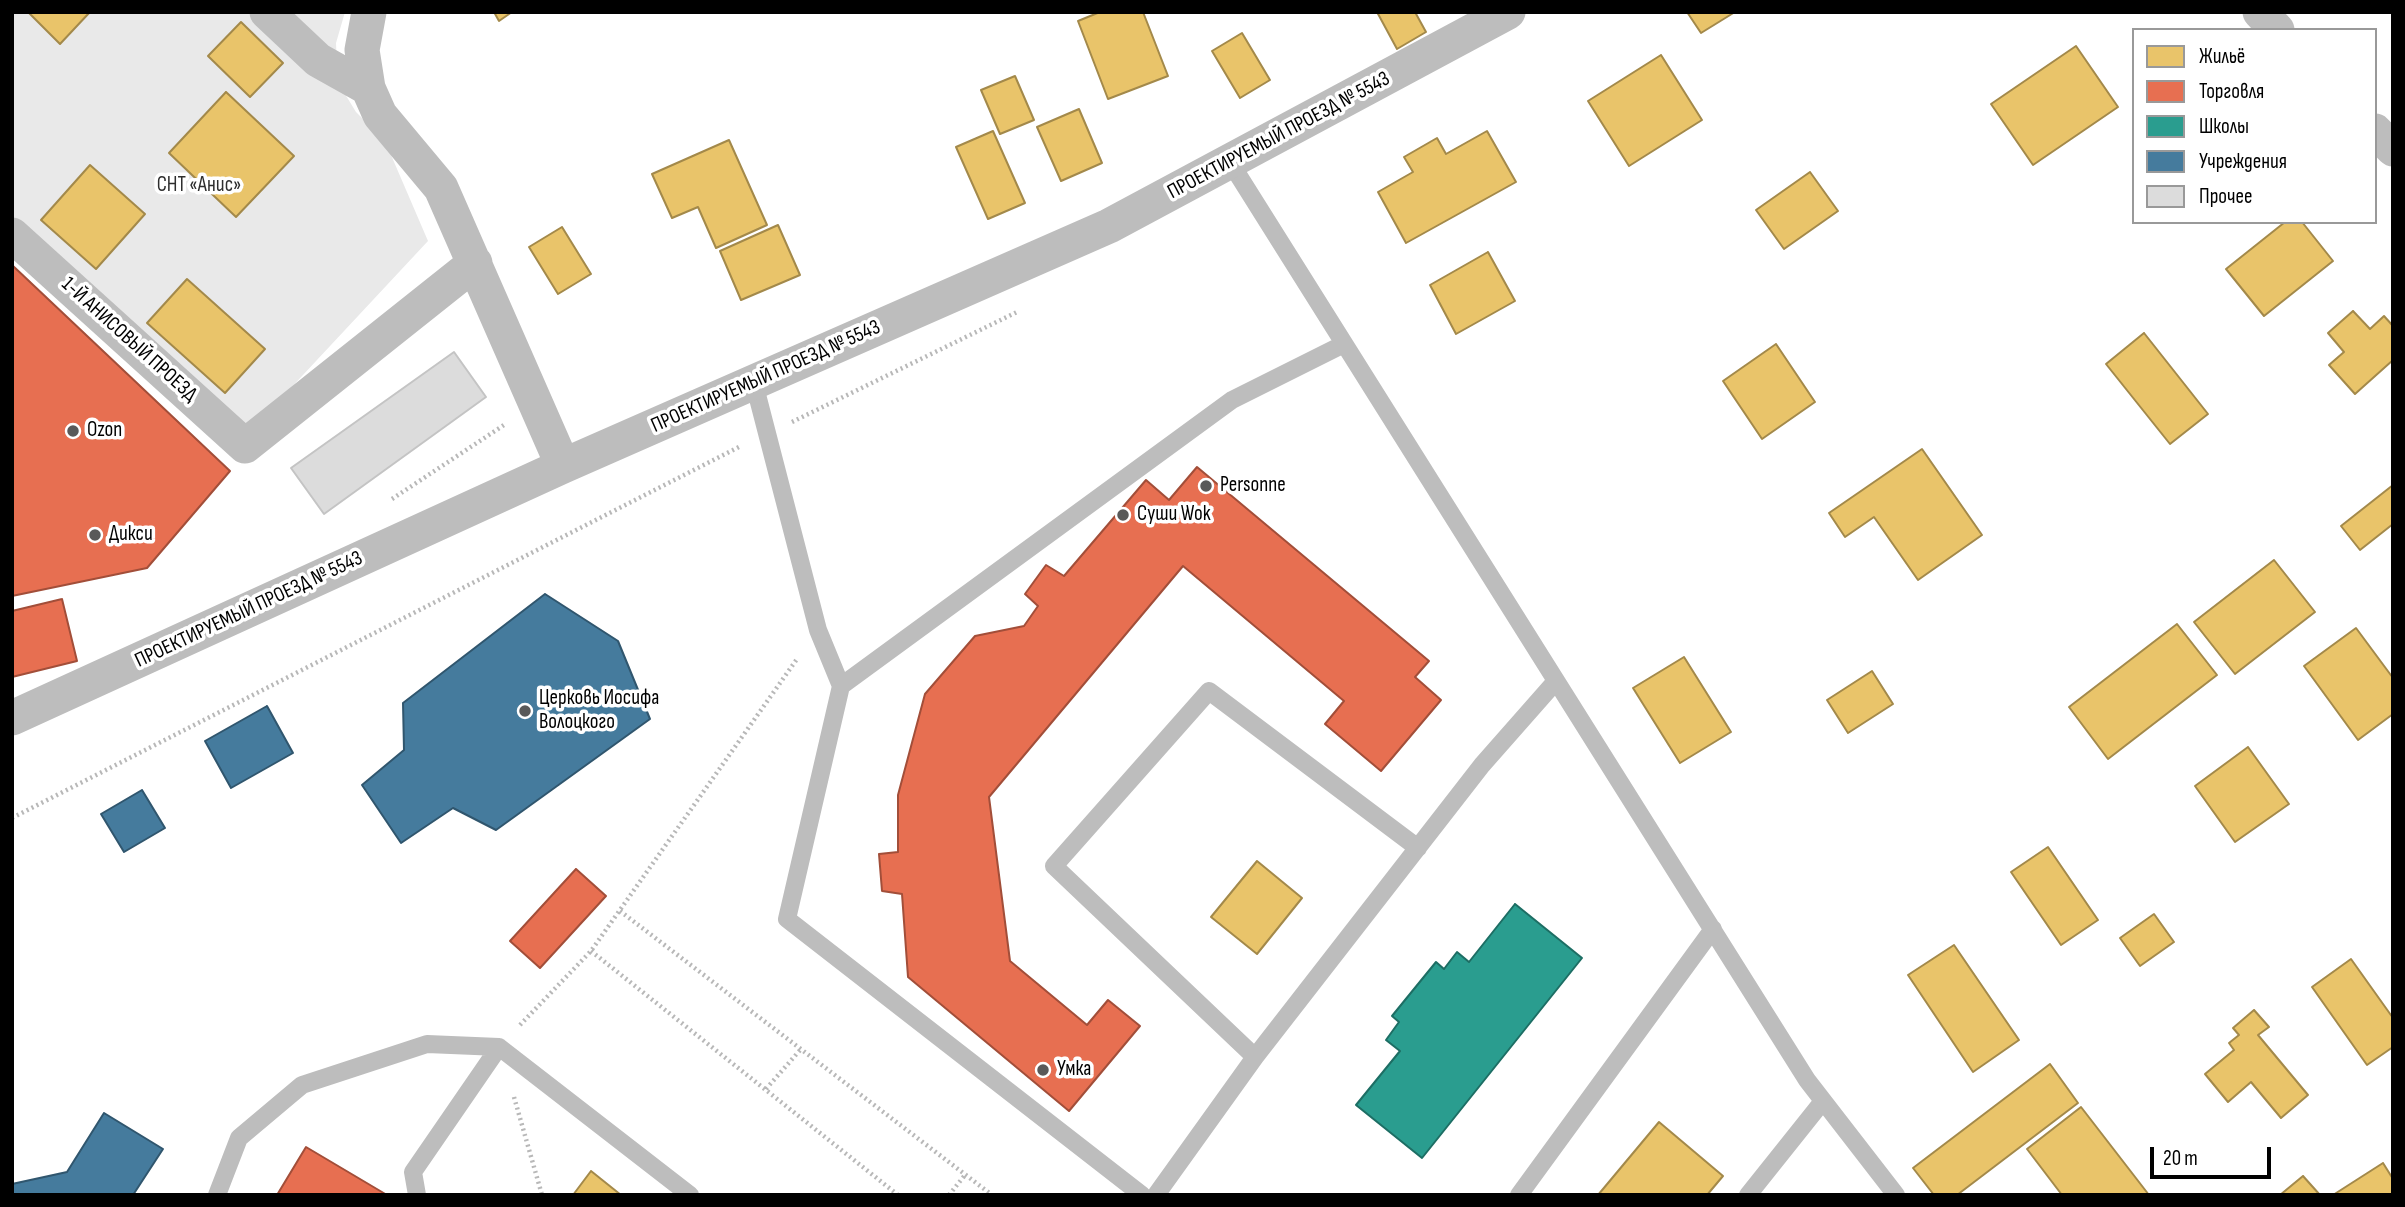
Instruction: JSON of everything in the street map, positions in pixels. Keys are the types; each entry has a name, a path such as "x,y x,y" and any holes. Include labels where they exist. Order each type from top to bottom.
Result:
{"street":[{"path":"267,12 318,60 368,88"},
{"path":"369,12 362,50 368,88 380,116 440,188 563,466"},
{"name":"ПРОЕКТИРУЕМЫЙ ПРОЕЗД № 5543","path":"12,718 563,466 1109,226 1508,12"},
{"path":"2260,12 2275,28"},
{"path":"2377,133 2393,149"},
{"name":"1-Й АНИСОВЫЙ ПРОЕЗД","path":"12,235 245,446 475,263"}],"lane":[{"path":"1230,162 1823,1101 1896,1195"},
{"path":"841,686 1232,400 1344,344"},
{"path":"754,383 818,630 841,686 787,919 1142,1195"},
{"path":"1156,1195 1255,1056 1482,765 1556,681"},
{"path":"1255,1056 1054,866 1209,691 1418,848"},
{"path":"1519,1195 1713,929"},
{"path":"217,1195 239,1138 302,1085 427,1044 499,1047 690,1195"},
{"path":"417,1195 413,1172 499,1047"},
{"path":"1748,1195 1823,1101"}],"path":[{"path":"788,424 1024,308"},
{"path":"12,817 748,442"},
{"path":"542,1195 499,1047 591,951 818,630"},
{"path":"620,911 992,1195"},
{"path":"591,951 898,1195"},
{"path":"766,1089 801,1049"},
{"path":"949,1195 965,1175"}],"green space":[{"name":"СНТ «Анис»","path":"12,12 345,12 336,43 337,66 345,94 356,112 385,141 428,241 233,450 12,251"}],"building: Жильё":[{"path":"28,12 90,12 60,44"},
{"path":"494,12 512,12 499,21"},
{"path":"1100,12 1143,12 1168,76 1108,99 1078,21"},
{"path":"1377,12 1415,12 1426,32 1397,49"},
{"path":"1687,12 1735,12 1701,33"},
{"path":"241,22 283,63 250,97 208,56"},
{"path":"1242,33 1270,80 1240,98 1212,51"},
{"path":"2076,46 2118,107 2033,165 1991,104"},
{"path":"1661,55 1702,120 1629,166 1588,101"},
{"path":"1015,76 1034,120 1000,134 981,90"},
{"path":"226,92 294,156 236,217 169,153"},
{"path":"1079,109 1102,163 1061,181 1037,127"},
{"path":"993,131 1025,203 988,219 956,147"},
{"path":"1487,131 1516,182 1406,243 1378,192 1413,172 1404,157 1437,138 1446,154"},
{"path":"729,140 767,225 716,248 698,207 672,218 652,174"},
{"path":"90,165 145,214 96,269 41,220"},
{"path":"1810,172 1838,211 1784,249 1756,210"},
{"path":"2282,224 2304,224 2333,261 2264,316 2226,269"},
{"path":"778,225 800,275 741,300 720,251"},
{"path":"562,227 591,274 558,294 529,247"},
{"path":"1488,252 1515,301 1456,334 1430,285"},
{"path":"187,279 265,349 225,393 147,323"},
{"path":"2353,311 2370,329 2384,316 2393,326 2393,360 2355,394 2329,365 2344,352 2328,333"},
{"path":"2144,333 2208,414 2170,444 2106,364"},
{"path":"1776,344 1815,402 1762,439 1723,381"},
{"path":"1922,449 1982,535 1918,580 1874,517 1845,537 1829,513"},
{"path":"2393,485 2393,524 2360,550 2341,526"},
{"path":"2274,560 2315,612 2235,674 2194,622"},
{"path":"2177,624 2217,675 2108,759 2069,707"},
{"path":"2356,628 2393,678 2393,714 2358,740 2304,666"},
{"path":"1684,657 1731,732 1680,763 1633,688"},
{"path":"1872,671 1893,704 1848,733 1827,700"},
{"path":"2248,747 2289,804 2235,842 2195,786"},
{"path":"2048,847 2098,920 2061,945 2011,872"},
{"path":"1257,861 1302,898 1257,954 1211,917"},
{"path":"2154,914 2174,942 2140,966 2120,938"},
{"path":"1954,945 2019,1040 1973,1072 1908,975"},
{"path":"2351,959 2393,1018 2393,1047 2367,1065 2312,987"},
{"path":"2254,1010 2269,1027 2258,1035 2308,1095 2281,1118 2251,1082 2228,1102 2205,1074 2234,1050 2229,1043 2239,1035 2233,1028"},
{"path":"2050,1064 2078,1103 1957,1195 1934,1195 1913,1168"},
{"path":"2081,1107 2149,1195 2062,1195 2027,1149"},
{"path":"1659,1122 1723,1176 1707,1195 1598,1195"},
{"path":"2383,1163 2393,1179 2393,1195 2333,1195"},
{"path":"591,1171 621,1195 573,1195"},
{"path":"2303,1176 2320,1195 2280,1195"}],"building: Торговля":[{"path":"12,265 230,471 147,568 12,596"},
{"path":"1197,467 1429,661 1415,677 1441,700 1381,771 1325,724 1344,701 1183,566 989,797 1010,961 1087,1025 1108,1000 1140,1026 1069,1111 908,977 902,894 882,891 879,854 898,852 898,795 925,694 975,636 1024,626 1038,606 1025,594 1046,565 1064,576 1146,480 1169,500"},
{"path":"62,599 77,661 12,677 12,611"},
{"path":"576,869 606,896 540,968 510,941"},
{"path":"306,1147 387,1195 277,1195"}],"building: Школы":[{"path":"1515,904 1582,958 1422,1158 1356,1105 1400,1051 1386,1040 1399,1022 1392,1016 1436,962 1444,969 1457,952 1469,962"}],"building: Учреждения":[{"name":"Церковь Иосифа Волоцкого","path":"545,594 618,641 650,719 496,830 453,808 401,843 362,785 404,750 403,703"},
{"path":"267,706 293,753 231,788 205,741"},
{"path":"142,790 165,828 124,852 101,814"},
{"path":"104,1113 163,1149 133,1195 12,1195 12,1184 67,1172"}],"building: Прочее":[{"path":"454,352 486,397 324,514 291,468"}],"place":[{"name":"Ozon","path":"73,431"},
{"name":"Personne","path":"1206,486"},
{"name":"Суши Wok","path":"1123,515"},
{"name":"Дикси","path":"95,535"},
{"name":"Церковь Иосифа Волоцкого","path":"525,711"},
{"name":"Умка","path":"1043,1070"}]}
